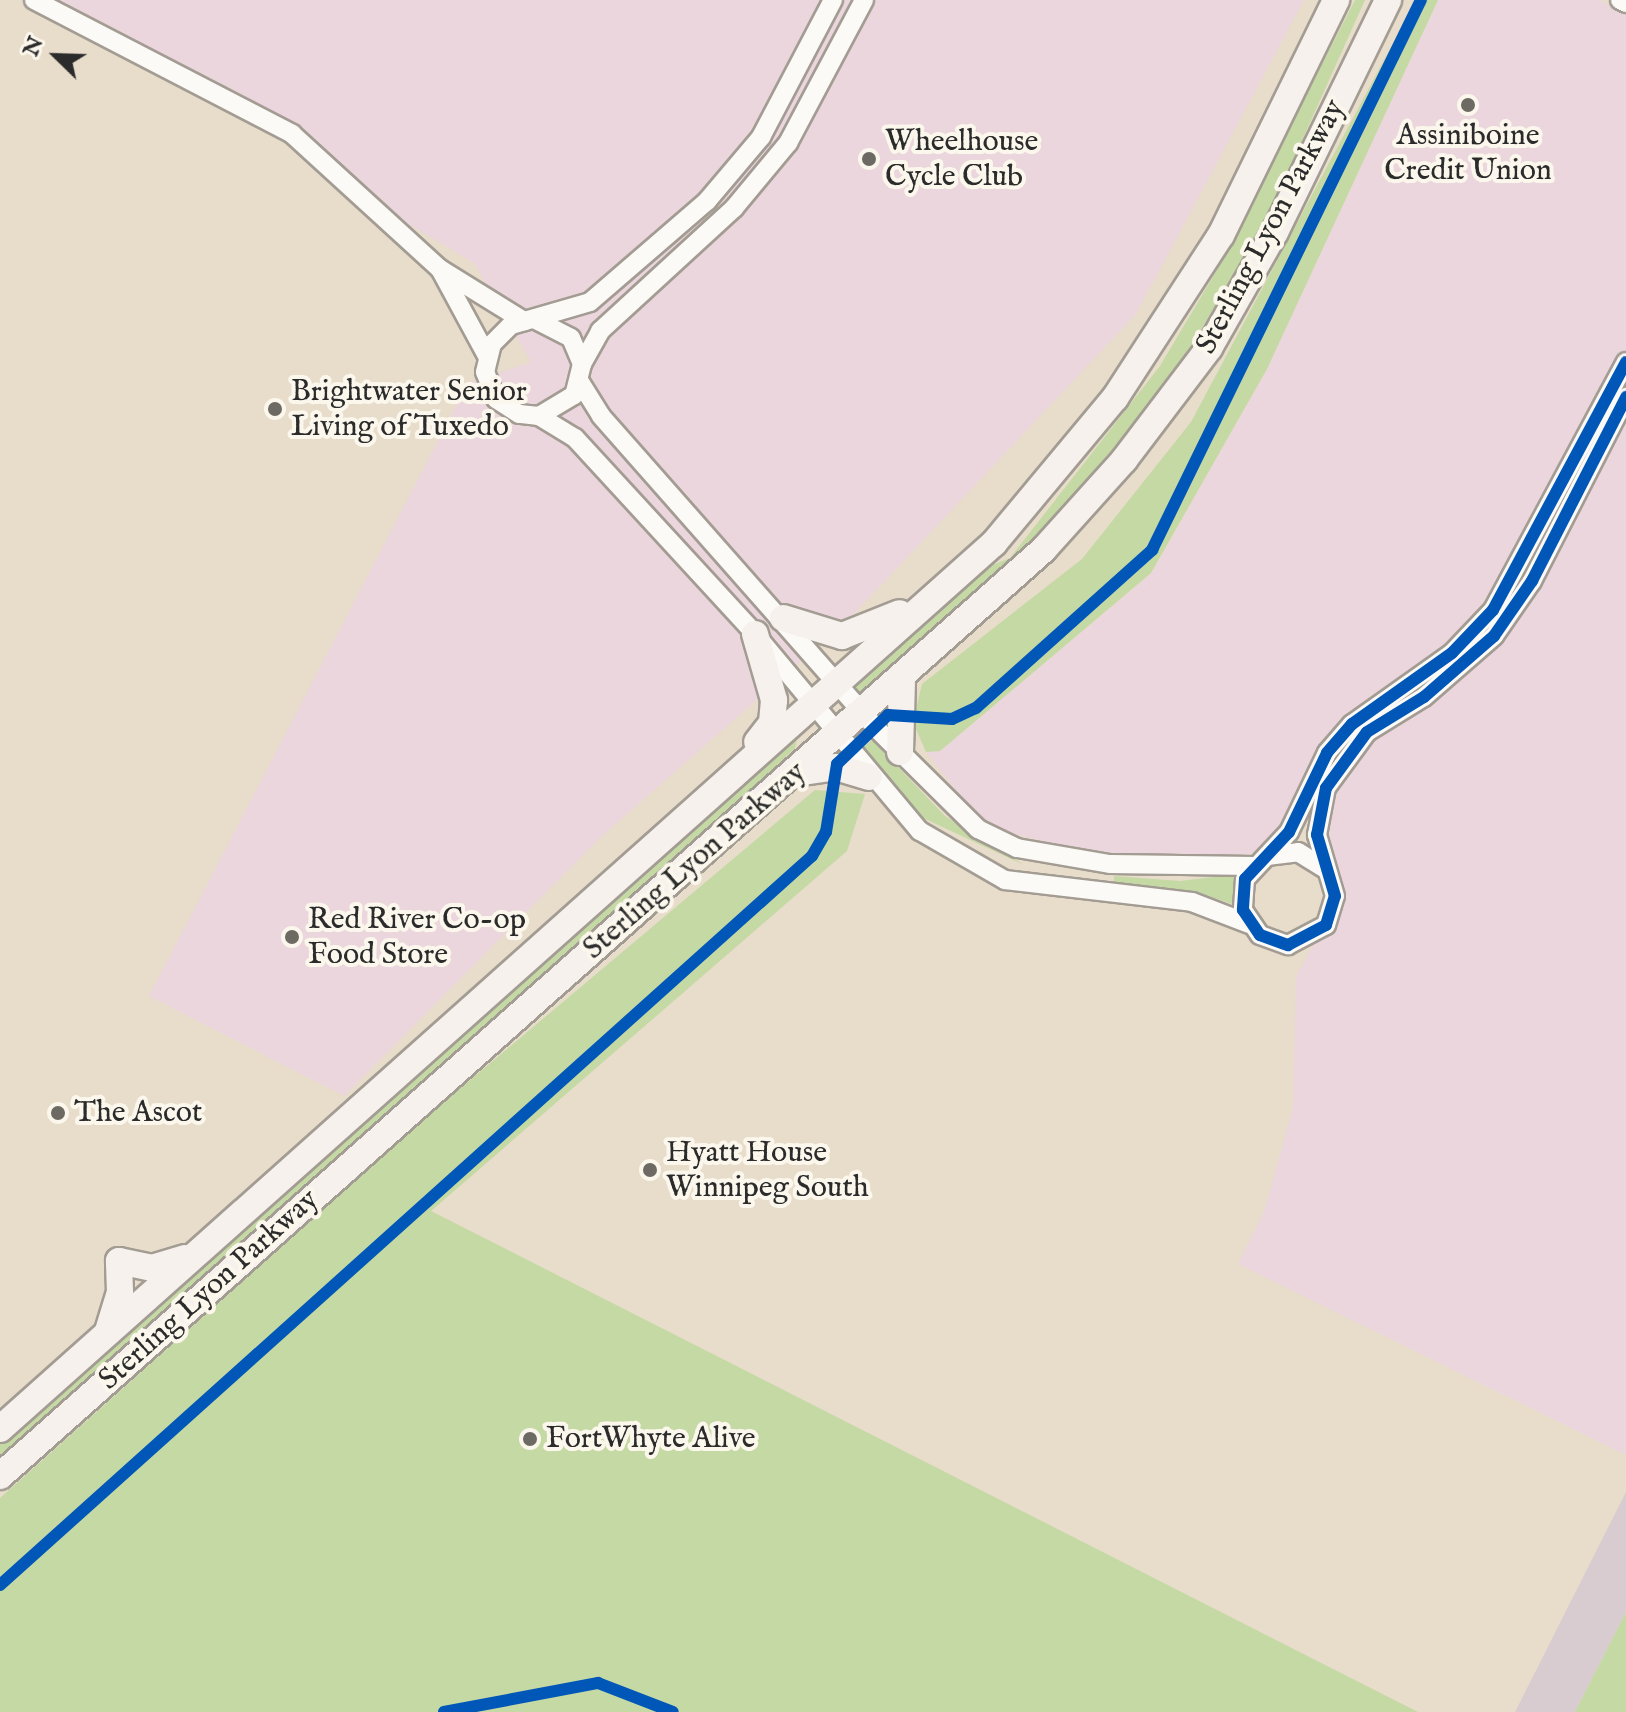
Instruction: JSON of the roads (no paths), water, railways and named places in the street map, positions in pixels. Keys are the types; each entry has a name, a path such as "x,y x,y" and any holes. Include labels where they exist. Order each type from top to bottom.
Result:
{"main road":[{"name":"Sterling Lyon Parkway","path":"0,1429 994,543 1115,398 1221,235 1336,0"},
{"name":"Sterling Lyon Parkway","path":"0,1476 902,682 1044,549 1209,348 1275,232 1388,0"},
{"path":"783,618 842,636 862,633 951,582"},
{"path":"736,770 772,723 770,673 755,634"},
{"path":"900,752 902,682"},
{"path":"796,773 836,767 869,777"},
{"path":"108,1332 120,1292 119,1261 152,1268 195,1253"}],"street":[{"path":"34,0 292,134 440,269 530,320 571,338 581,373 601,416 900,752 978,829 1017,848 1184,870 1260,861 1298,852 1324,868"},
{"path":"487,356 500,333 593,300 707,201 761,137 833,0"},
{"path":"539,416 565,405 600,331 734,208 788,143 864,0"},
{"path":"1620,0 1626,3"},
{"path":"440,269 487,356 496,399 519,414 539,416 575,438 814,701 869,777 920,831 1005,880 1192,902 1249,924 1273,942 1316,936 1335,896 1324,868 1318,819 1344,757 1494,636 1532,581 1626,397"},
{"path":"1249,924 1241,894 1352,724 1452,653 1493,610 1626,362"}],"place":[{"name":"Assiniboine Credit Union","path":"1468,105"},
{"name":"Wheelhouse Cycle Club","path":"869,159"},
{"name":"Brightwater Senior Living of Tuxedo","path":"275,409"},
{"name":"Red River Co-op Food Store","path":"292,937"},
{"name":"The Ascot","path":"58,1113"},
{"name":"Hyatt House Winnipeg South","path":"650,1170"},
{"name":"FortWhyte Alive","path":"530,1439"}]}
